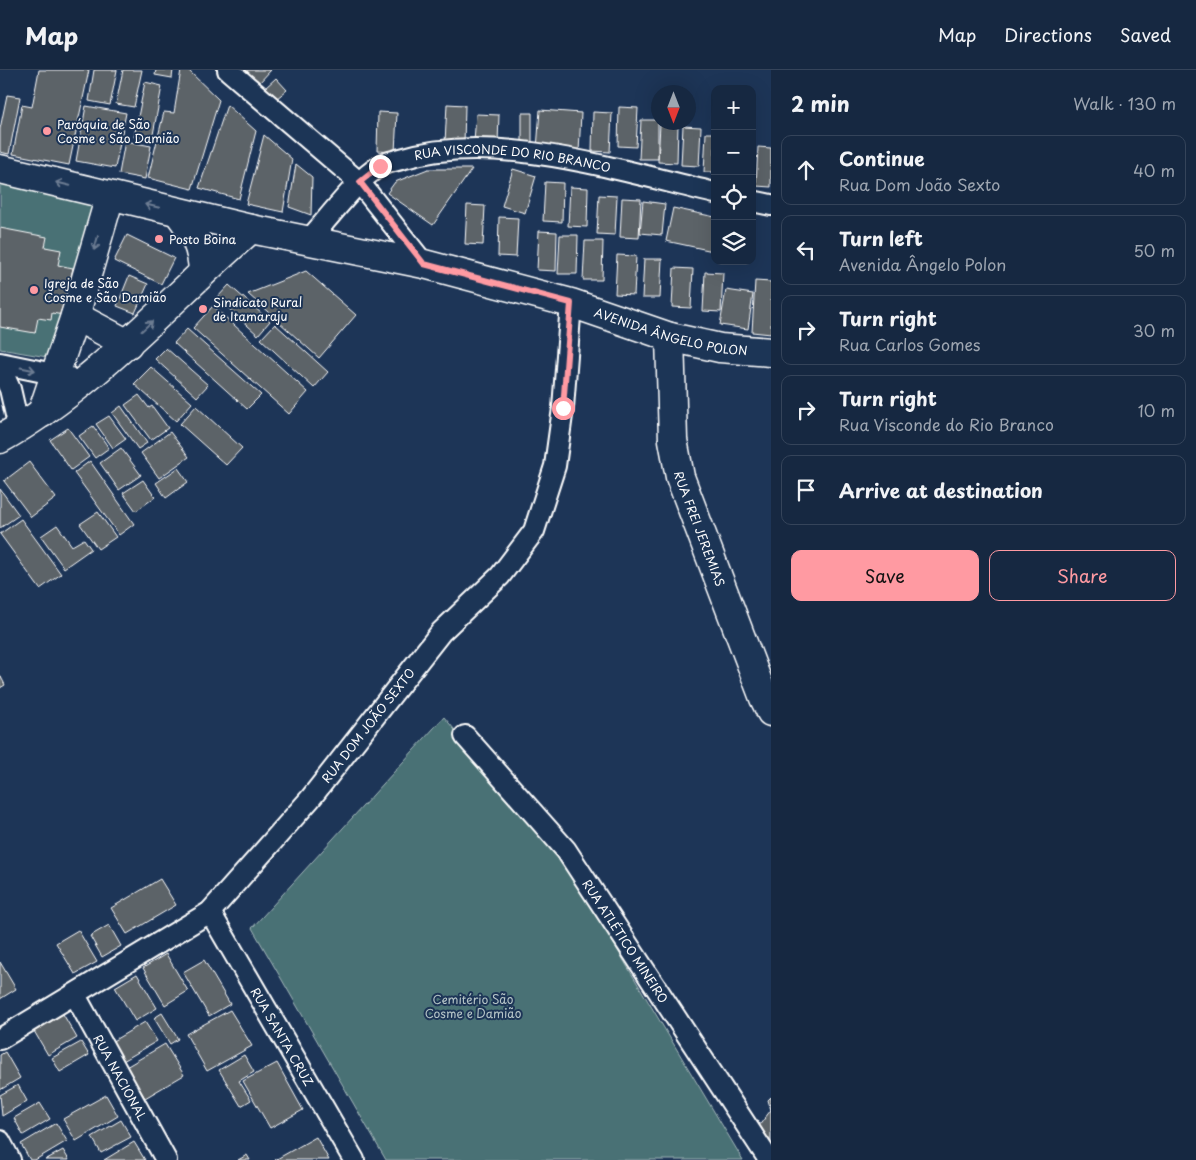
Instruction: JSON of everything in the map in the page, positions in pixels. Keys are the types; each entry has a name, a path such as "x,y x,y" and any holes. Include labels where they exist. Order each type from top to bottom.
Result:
{"street":[{"path":"228,70 360,182 424,264"},
{"name":"RUA VISCONDE DO RIO BRANCO","path":"309,240 360,182 380,166 414,155 469,149 516,152 570,160 711,191"},
{"name":"AVENIDA ÂNGELO POLON","path":"0,169 251,229 424,264 571,303 670,337 720,348 771,352"},
{"path":"42,413 75,316 110,196"},
{"path":"756,202 771,205"},
{"path":"178,212 191,229 201,248 203,270"},
{"path":"9,434 42,413 128,344 203,270 251,229"},
{"name":"RUA DOM JOÃO SEXTO","path":"0,1039 210,912 310,800 441,632 500,576 534,531 555,466 563,408 571,303"},
{"path":"75,316 128,344"},
{"name":"RUA FREI JEREMIAS","path":"670,337 673,440 680,477 771,712"},
{"path":"0,365 56,374 84,381"},
{"path":"0,365 10,389 9,434"},
{"name":"RUA ATLÉTICO MINEIRO","path":"465,736 566,850 768,1154"},
{"name":"RUA SANTA CRUZ","path":"210,912 354,1160"},
{"name":"RUA NACIONAL","path":"75,995 166,1160"},
{"path":"0,1140 10,1160"}],"green space":[{"path":"0,182 98,204 53,358 0,349"},
{"name":"Cemitério São Cosme e Damião","path":"444,717 563,859 743,1160 386,1160 252,928"}],"building":[{"name":"Paróquia de São Cosme e São Damião","path":"39,70 89,70 69,165 13,154 22,105 32,107"},
{"path":"94,70 117,70 110,105 89,101"},
{"path":"123,70 142,70 134,107 116,104"},
{"path":"156,70 173,70 172,78 155,75"},
{"path":"181,70 188,70 219,100 192,189 148,178 164,112 174,113"},
{"path":"244,70 271,70 259,83"},
{"path":"276,78 287,90 276,99 265,88"},
{"path":"145,82 162,86 152,140 134,137"},
{"path":"7,95 20,97 9,154 0,152 0,129"},
{"path":"447,104 465,105 464,144 445,143"},
{"path":"227,105 256,131 239,199 199,188"},
{"path":"86,106 126,113 115,168 76,161"},
{"path":"619,107 638,108 636,147 618,146"},
{"path":"540,110 581,113 579,152 537,149"},
{"path":"378,112 397,113 395,152 377,151"},
{"path":"593,112 612,113 610,152 592,151"},
{"path":"522,113 532,113 532,146 522,146"},
{"path":"476,114 499,115 498,143 474,142"},
{"path":"641,120 651,120 651,130 658,130 658,159 639,159"},
{"path":"696,127 701,127 699,166 681,165 683,130 696,130"},
{"path":"660,130 678,130 677,163 658,162"},
{"path":"706,133 711,133 711,172 704,172"},
{"path":"264,135 292,159 283,212 246,204"},
{"path":"125,141 151,146 145,179 119,174"},
{"path":"758,147 771,148 771,187 756,186"},
{"path":"296,164 312,177 311,215 289,207"},
{"path":"428,169 472,169 433,225 387,193 395,182"},
{"path":"513,169 536,176 525,213 502,206"},
{"path":"545,182 563,183 562,222 543,221"},
{"path":"570,187 588,188 587,227 568,226"},
{"path":"599,195 617,196 615,235 597,234"},
{"path":"622,198 641,199 639,238 620,237"},
{"path":"643,201 665,204 662,235 640,233"},
{"path":"467,205 485,206 483,245 465,244"},
{"path":"673,208 711,216 711,251 666,241"},
{"path":"499,217 518,218 516,257 498,256"},
{"name":"Igreja de São Cosme e São Damião","path":"0,228 47,237 45,247 61,250 58,265 73,268 63,315 52,313 51,320 38,318 35,333 0,327"},
{"path":"539,231 557,232 556,271 537,270"},
{"path":"127,235 174,258 161,284 114,261"},
{"path":"560,235 578,235 577,274 558,274"},
{"path":"585,241 603,241 602,280 583,280"},
{"path":"617,255 636,256 634,295 615,294"},
{"path":"644,259 662,259 660,298 642,298"},
{"path":"674,268 693,269 691,308 672,307"},
{"path":"306,271 356,315 319,358 248,294"},
{"path":"705,272 723,273 721,312 703,311"},
{"path":"129,276 148,284 135,313 117,306"},
{"path":"755,281 771,282 771,334 752,332"},
{"path":"229,285 270,321 258,335 217,298"},
{"path":"726,290 753,294 748,329 720,325"},
{"path":"213,306 308,392 289,414 193,328"},
{"path":"275,324 328,372 314,388 261,339"},
{"path":"187,329 261,395 247,409 174,343"},
{"path":"166,348 208,385 197,397 155,359"},
{"path":"151,367 192,403 176,421 134,384"},
{"path":"139,395 149,408 152,406 168,428 151,440 125,405"},
{"path":"121,406 147,443 138,449 112,413"},
{"path":"196,406 242,448 226,465 180,424"},
{"path":"109,416 126,439 113,448 96,424"},
{"path":"93,426 109,448 95,458 79,436"},
{"path":"68,428 89,457 71,470 50,440"},
{"path":"170,432 189,457 159,478 141,453"},
{"path":"121,448 141,475 119,490 100,463"},
{"path":"90,461 134,524 119,535 74,473"},
{"path":"29,462 56,498 31,517 4,481"},
{"path":"178,468 188,482 166,498 156,483"},
{"path":"143,480 155,497 136,511 123,493"},
{"path":"0,489 19,515 0,528"},
{"path":"98,512 116,537 98,549 80,524"},
{"path":"21,519 61,574 40,589 0,534"},
{"path":"57,525 72,546 84,539 91,549 64,568 41,536"},
{"path":"0,675 5,685 0,688"},
{"path":"160,879 176,905 127,934 111,908"},
{"path":"109,925 121,946 102,957 90,936"},
{"path":"78,930 97,962 75,974 56,943"},
{"path":"166,954 188,991 165,1005 143,968"},
{"path":"204,960 230,1004 209,1016 183,972"},
{"path":"0,962 16,989 0,999"},
{"path":"137,974 157,1008 135,1021 115,987"},
{"path":"230,1010 252,1046 207,1071 186,1034"},
{"path":"162,1013 178,1039 170,1044 154,1018"},
{"path":"63,1014 77,1038 48,1055 34,1031"},
{"path":"145,1022 157,1041 123,1061 111,1042"},
{"path":"81,1042 89,1055 60,1072 52,1058"},
{"path":"165,1044 184,1075 145,1098 126,1067"},
{"path":"5,1052 20,1078 0,1090 0,1055"},
{"path":"244,1055 254,1072 239,1081 251,1100 241,1106 219,1070"},
{"path":"277,1063 303,1110 270,1128 243,1081"},
{"path":"18,1085 27,1101 2,1116 0,1095"},
{"path":"106,1095 118,1116 76,1141 63,1119"},
{"path":"771,1097 771,1110 768,1100"},
{"path":"40,1103 50,1119 23,1135 14,1118"},
{"path":"771,1110 771,1145 770,1146 755,1131"},
{"path":"121,1120 131,1137 101,1153 92,1137"},
{"path":"56,1123 67,1141 35,1160 30,1160 21,1144"},
{"path":"316,1137 329,1160 275,1160"},
{"path":"134,1142 145,1160 104,1160"},
{"path":"63,1150 69,1160 45,1160"},
{"path":"247,1155 250,1160 238,1160"}],"place":[{"name":"Paróquia de São Cosme e São Damião","path":"47,131"},
{"name":"Posto Boina","path":"159,239"},
{"name":"Igreja de São Cosme e São Damião","path":"34,290"},
{"name":"Sindicato Rural de Itamaraju","path":"203,309"}],"route":[{"path":"380,166 360,182 424,264 571,303 563,408"}]}
